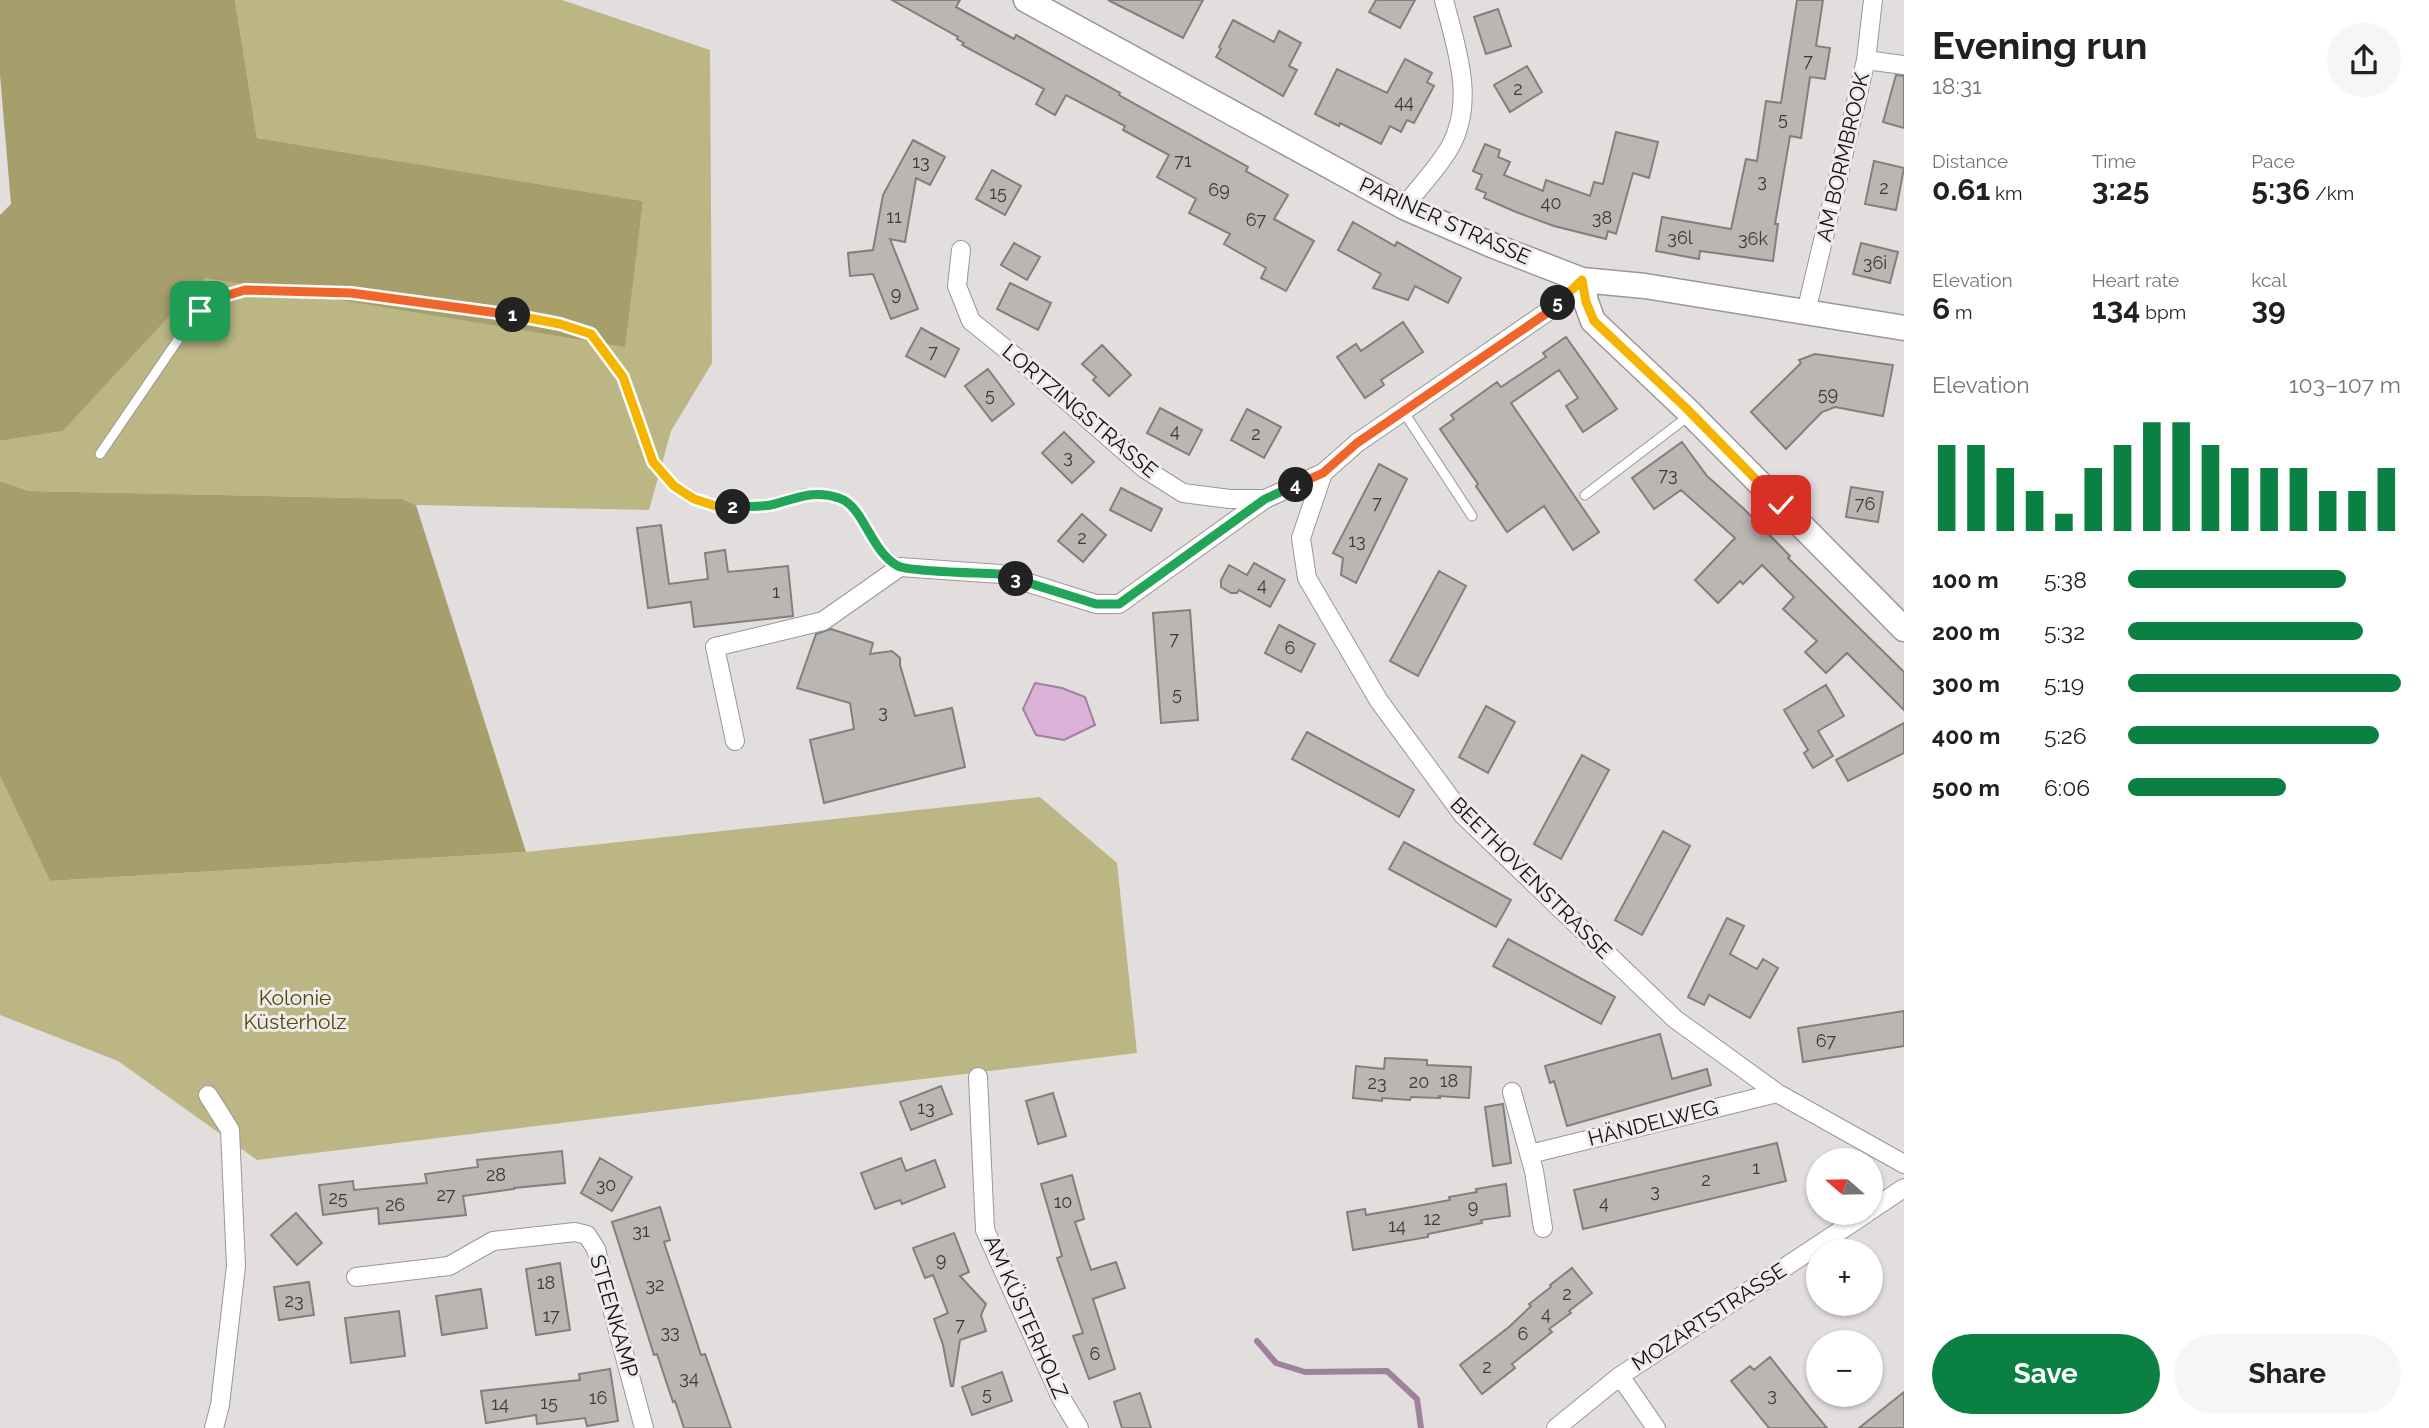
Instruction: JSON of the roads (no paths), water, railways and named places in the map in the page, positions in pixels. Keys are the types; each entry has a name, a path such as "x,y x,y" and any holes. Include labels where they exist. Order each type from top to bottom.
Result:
{"street":[{"name":"PARINER STRASSE","path":"1026,0 1404,207 1582,280 1645,286 1904,328"},
{"path":"1404,207 1450,147 1461,121 1465,97 1444,0"},
{"name":"AM BORMBROOK","path":"1806,312 1866,60 1873,0"},
{"path":"1866,60 1904,65"},
{"name":"LORTZINGSTRASSE","path":"961,250 957,286 971,321 1145,469 1183,493 1230,499 1265,499"},
{"path":"1582,280 1586,302 1594,321 1691,414 1904,629"},
{"name":"BEETHOVENSTRASSE","path":"1582,280 1547,313 1357,443 1323,473 1301,538 1307,578 1379,701 1463,815 1675,1019 1777,1093 1904,1164"},
{"path":"735,741 715,648 823,621 900,567 1000,574 1096,604 1119,604 1265,499 1323,473"},
{"name":"AM KÜSTERHOLZ","path":"978,1077 985,1230 1061,1398 1079,1428"},
{"path":"1512,1092 1530,1154 1543,1228"},
{"name":"HÄNDELWEG","path":"1530,1154 1777,1093"},
{"path":"208,1095 230,1130 236,1266 220,1405 214,1428"},
{"name":"MOZARTSTRASSE","path":"1883,1202 1904,1188"},
{"name":"MOZARTSTRASSE","path":"1556,1428 1620,1376 1849,1225"},
{"name":"STEENKAMP","path":"356,1276 449,1266 493,1241 575,1232 587,1235 596,1249 644,1428"},
{"path":"1620,1376 1656,1428"}],"lane":[{"path":"100,454 184,331 200,311 218,298 245,290 351,293 484,310 560,324 591,334 623,377 653,462 674,486 694,499 722,508 768,505 804,494 824,494 843,499 856,510 876,546 900,567"},
{"path":"1403,411 1472,516"},
{"path":"1586,495 1691,414"}],"waterway":[{"path":"1257,1341 1276,1363 1305,1372 1387,1371 1417,1399 1421,1428"}],"park label":[{"name":"Kolonie Küsterholz","path":"295,1010"}]}
